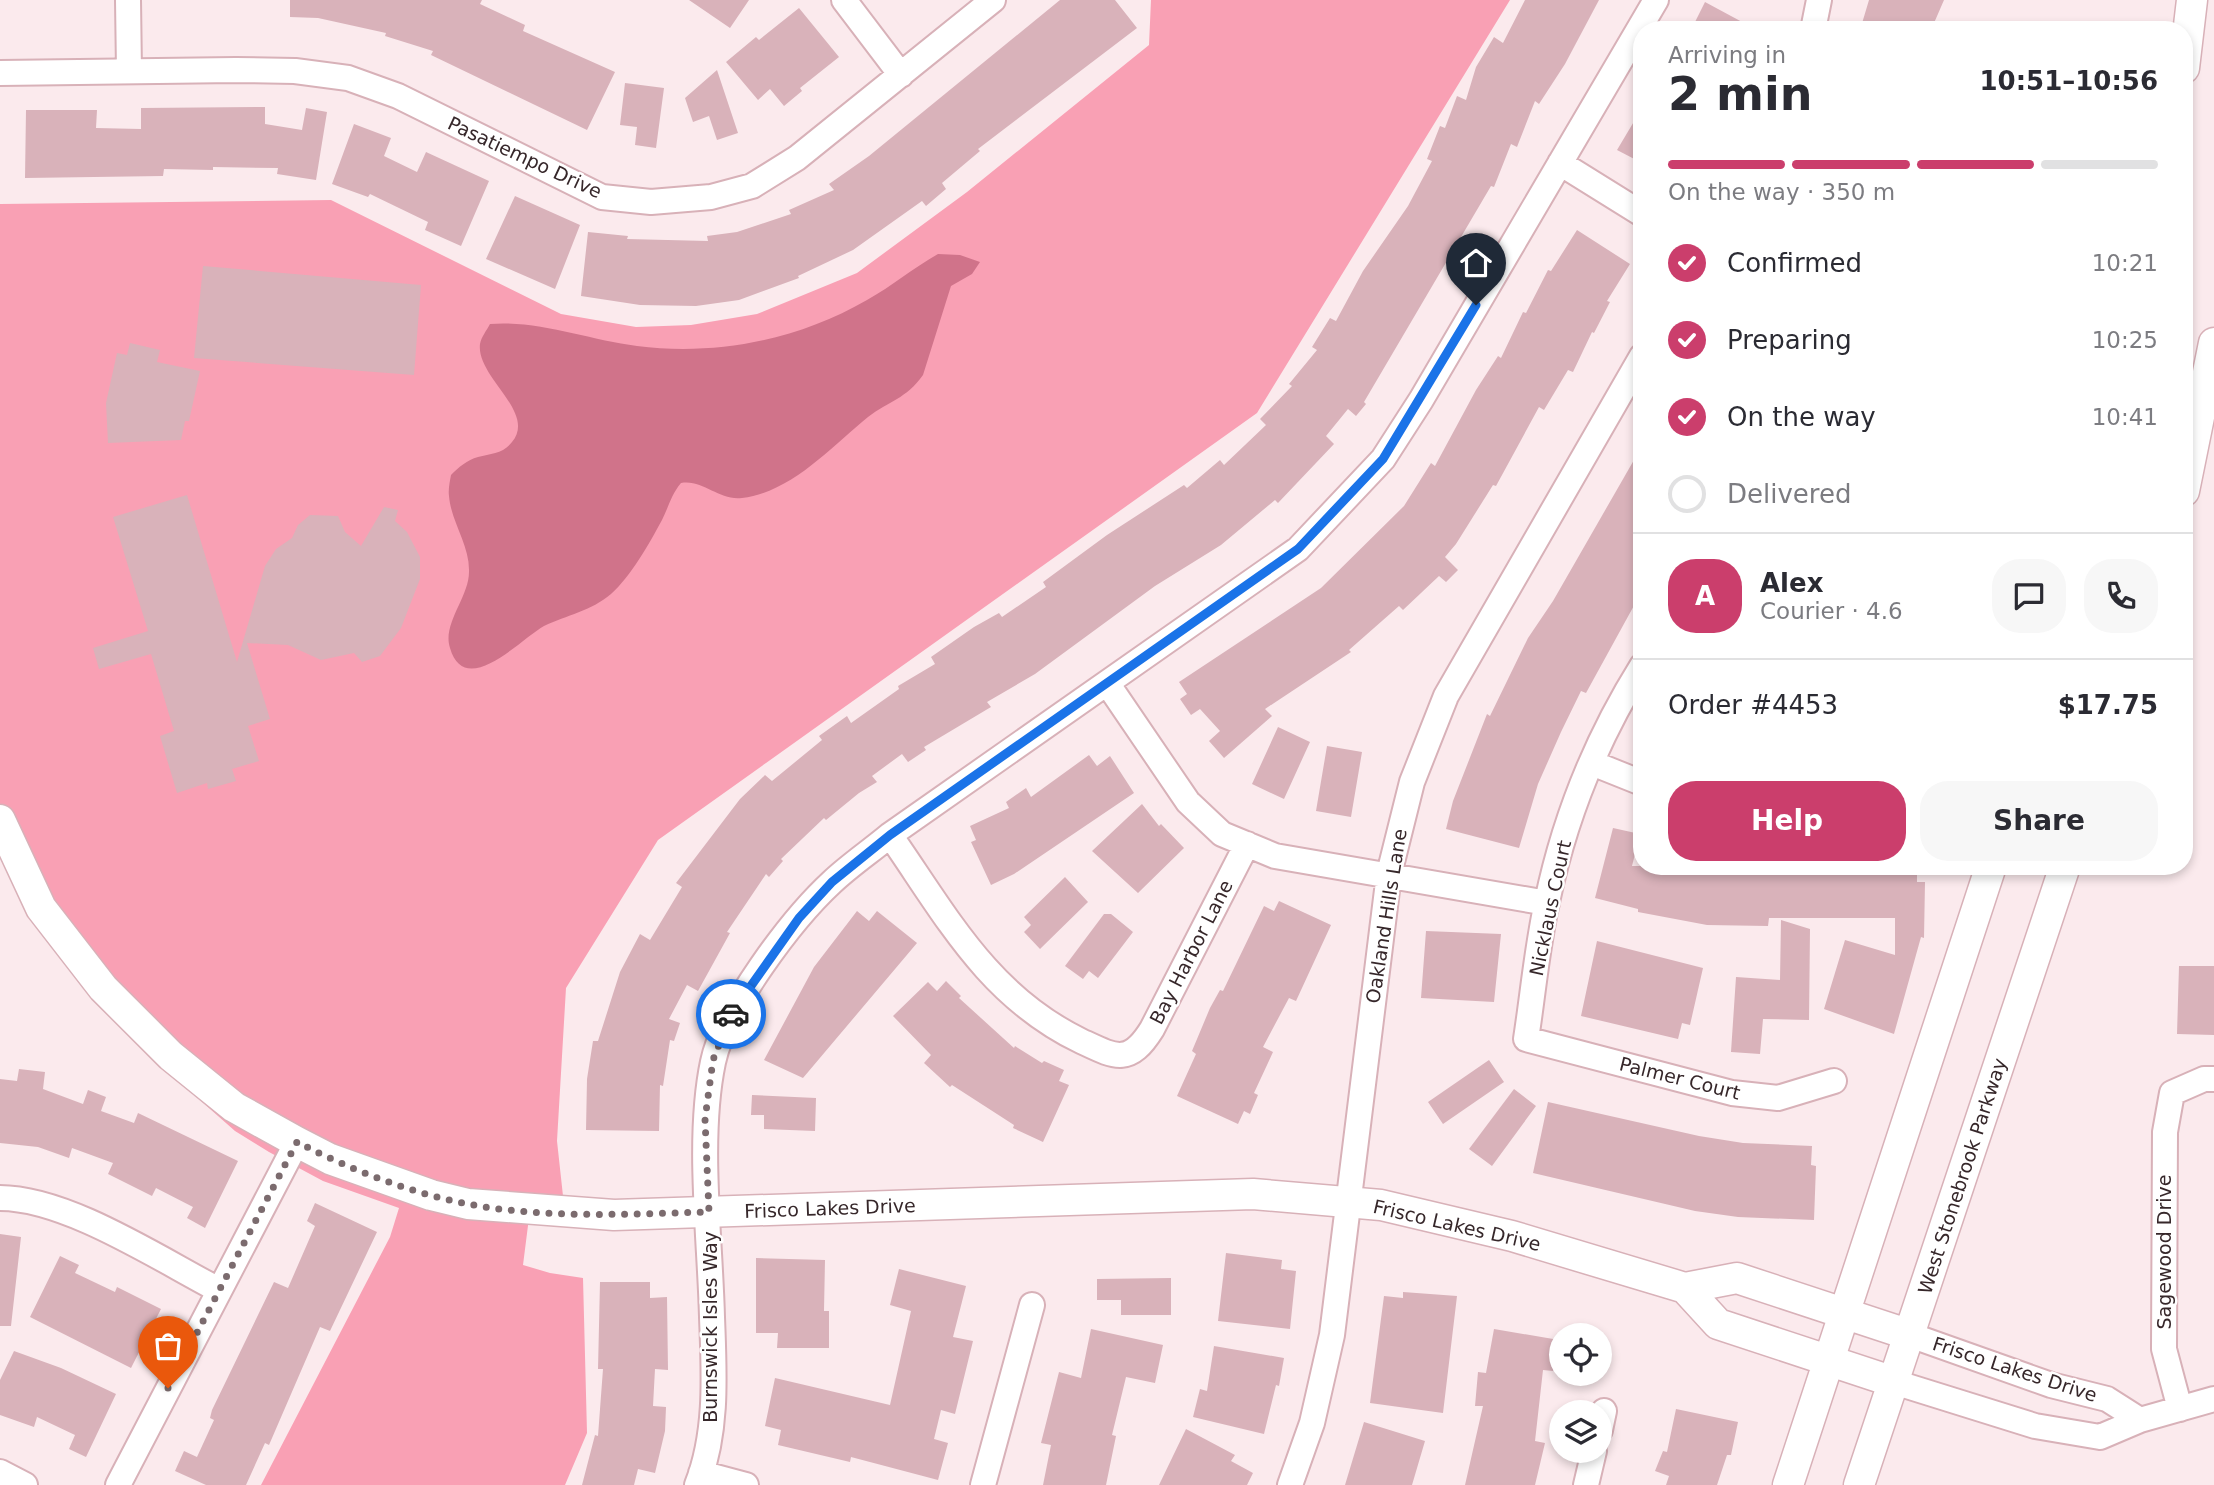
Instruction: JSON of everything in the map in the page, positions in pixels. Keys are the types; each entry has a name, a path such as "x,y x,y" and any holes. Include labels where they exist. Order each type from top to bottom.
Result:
{"street":[{"path":"128,0 129,71"},
{"path":"844,0 901,75"},
{"name":"Pasatiempo Drive","path":"0,73 295,71 348,78 398,96 602,197 651,202 710,197 752,186 797,158 993,0"},
{"name":"Burnswick Isles Way","path":"1644,21 1656,0"},
{"path":"1815,21 1819,0"},
{"path":"2190,21 2192,0"},
{"name":"Burnswick Isles Way","path":"699,1479 711,1427 714,1366 705,1119 713,1060 733,1010 799,918 832,882 890,835 1298,549 1383,459 1633,39"},
{"path":"1560,163 1633,208"},
{"path":"2193,440 2214,343"},
{"name":"Oakland Hills Lane","path":"1290,1485 1312,1423 1332,1335 1346,1202 1389,874 1412,782 1446,696 1633,372"},
{"path":"1107,683 1188,802 1222,834 1275,856 1547,903"},
{"name":"Nicklaus Court","path":"1526,1039 1547,903 1563,839 1592,763 1633,683"},
{"path":"1592,763 1633,779"},
{"name":"Frisco Lakes Drive","path":"0,820 41,908 103,988 152,1039 233,1107 330,1159 468,1204 614,1215 1253,1194 1381,1205 1513,1236 1685,1288 1737,1278 1843,1311 2051,1385 2108,1399 2140,1420"},
{"name":"Bay Harbor Lane","path":"890,835 993,978 1047,1024 1114,1056 1130,1055 1142,1045 1152,1030 1247,844"},
{"path":"1788,1485 1988,875"},
{"name":"West Stonebrook Parkway","path":"1859,1485 2062,875"},
{"name":"Palmer Court","path":"1526,1039 1732,1093 1778,1098 1833,1081"},
{"name":"Sagewood Drive","path":"2180,1409 2164,1349 2165,1132 2172,1093 2204,1079 2214,1079"},
{"path":"118,1485 297,1142"},
{"path":"0,1198 13,1198 71,1214 219,1290"},
{"path":"1685,1288 1718,1324 2035,1426 2100,1437 2140,1420 2214,1399"},
{"path":"983,1485 1032,1305"},
{"path":"1586,1485 1591,1463"},
{"path":"0,1472 25,1485"},
{"path":"699,1479 746,1485"}],"shaded area":[{"path":"1151,0 1510,0 1257,413 658,840 566,988 557,1141 563,1196 532,1194 523,1265 550,1273 583,1278 587,1433 565,1485 261,1485 390,1237 399,1208 323,1181 269,1152 235,1131 184,1086 93,1000 35,920 0,848 0,204 331,200 561,314 636,327 691,325 757,314 857,273 967,192 1149,45"},
{"path":"938,254 960,255 980,262 972,274 951,286 923,375 910,389 868,417 810,466 778,487 760,494 734,498 697,484 681,483 639,559 611,594 587,609 544,626 509,652 481,667 468,668 457,662 450,648 450,630 468,581 469,562 450,506 451,475 470,460 505,449 518,431 512,407 481,356 480,344 490,324 527,325 619,343 667,349 697,349 756,342 785,335 841,314 876,295"}],"building":[{"path":"290,0 482,0 480,4 525,25 523,31 615,72 587,130 431,55 433,51 385,36 386,33 318,18 290,17"},
{"path":"689,0 749,0 730,28"},
{"path":"1060,0 1115,0 1137,28 978,149 980,151 942,183 946,189 926,206 922,201 853,250 798,276 799,278 739,300 696,306 640,305 581,296 588,232 628,236 627,239 708,241 707,236 737,232 791,214 789,210 834,190 829,184 869,156"},
{"path":"1525,0 1599,0 1565,64 1539,104 1535,101 1517,147 1511,144 1494,187 1491,186 1364,402 1366,404 1356,416 1348,409 1326,436 1334,444 1278,503 1275,500 1221,545 1155,586 1035,674 987,702 991,707 924,747 926,750 908,762 902,754 872,776 877,782 826,820 824,818 781,859 783,861 769,877 766,874 727,932 730,933 698,991 687,985 669,1019 680,1023 674,1041 670,1040 663,1086 660,1085 659,1131 586,1130 587,1079 593,1041 598,1041 620,972 640,934 650,940 682,887 676,883 740,799 765,775 772,781 822,740 819,736 847,716 851,723 899,689 898,686 935,664 931,657 974,627 999,613 1002,617 1046,587 1043,582 1107,535 1184,485 1187,488 1220,460 1224,465 1266,425 1260,419 1292,386 1289,384 1317,350 1312,347 1330,318 1336,321 1363,271 1408,206 1432,161 1427,159 1440,126 1445,128 1457,96 1466,100 1476,67 1494,37 1503,43"},
{"path":"1869,0 1944,0 1935,21 1863,21"},
{"path":"1705,2 1740,21 1696,21"},
{"path":"799,8 839,57 800,88 802,91 784,106 770,89 758,100 726,62 756,37 759,40"},
{"path":"717,70 738,133 717,140 709,116 693,122 685,98"},
{"path":"625,83 664,88 656,148 635,145 637,127 620,125"},
{"path":"265,107 265,124 302,130 306,108 327,112 316,180 277,174 278,168 213,167 213,170 164,169 163,176 25,178 26,110 97,110 96,128 141,129 141,108"},
{"path":"1633,123 1633,158 1617,150"},
{"path":"354,124 391,138 384,156 417,172 426,152 489,181 461,246 425,230 428,222 370,194 368,197 332,184"},
{"path":"515,196 580,225 555,289 486,259"},
{"path":"1577,230 1630,264 1607,301 1610,302 1573,372 1568,370 1544,410 1539,407 1496,486 1493,485 1445,557 1458,570 1446,582 1439,576 1403,610 1399,606 1349,650 1351,652 1265,709 1272,716 1224,758 1209,741 1220,731 1200,709 1191,715 1180,699 1187,694 1179,682 1321,588 1404,506 1431,463 1435,466 1476,390 1498,356 1501,358 1523,312 1526,313 1548,270 1551,271"},
{"path":"203,266 421,285 414,375 194,358"},
{"path":"130,343 160,350 157,362 200,371 189,421 185,421 181,440 108,443 106,403 117,353 127,355"},
{"path":"1633,462 1633,607 1586,693 1581,691 1561,732 1538,784 1519,848 1446,829 1453,801 1487,714 1490,716 1528,638 1553,601"},
{"path":"187,495 237,662 265,566 276,549 292,538 298,525 310,515 338,516 345,532 361,546 384,507 398,510 395,521 407,532 420,557 420,579 401,628 380,656 362,662 354,653 321,660 288,645 247,643 270,719 248,726 259,761 232,769 236,781 208,789 207,783 177,793 160,736 174,731 151,654 99,669 93,648 148,631 113,517"},
{"path":"1278,727 1310,742 1284,799 1252,784"},
{"path":"1327,746 1362,752 1351,817 1316,811"},
{"path":"1089,755 1097,766 1110,756 1134,793 1014,874 991,885 971,842 976,840 970,826 1009,808 1006,802 1026,788 1031,797"},
{"path":"1142,804 1159,826 1161,824 1184,848 1138,893 1092,851"},
{"path":"1613,828 1633,832 1633,875 1917,875 1917,882 1925,882 1924,938 1921,937 1894,1034 1824,1009 1845,940 1895,955 1895,918 1769,918 1768,926 1707,925 1638,912 1638,909 1595,898"},
{"path":"1065,877 1088,902 1040,949 1024,932 1031,925 1024,917"},
{"path":"1279,901 1331,925 1296,1001 1289,998 1263,1047 1273,1052 1254,1093 1258,1095 1250,1114 1244,1111 1238,1124 1177,1096 1196,1054 1192,1051 1210,1008 1220,990 1223,991 1264,906 1274,911"},
{"path":"857,911 869,921 877,911 917,943 803,1078 764,1060 814,967"},
{"path":"1104,914 1111,914 1133,932 1098,978 1089,971 1083,979 1065,966"},
{"path":"1781,920 1810,929 1809,1020 1763,1019 1760,1054 1731,1052 1736,977 1780,980"},
{"path":"1426,931 1501,934 1494,1002 1421,998"},
{"path":"1597,941 1703,968 1690,1025 1682,1023 1678,1039 1581,1016"},
{"path":"2179,966 2214,966 2214,1035 2177,1034"},
{"path":"946,981 961,996 959,998 1014,1048 1015,1046 1042,1063 1044,1061 1064,1070 1059,1081 1069,1085 1043,1142 1013,1128 1014,1125 952,1085 950,1087 924,1063 931,1055 893,1016 928,982 937,991"},
{"path":"1489,1060 1504,1082 1443,1124 1428,1102"},
{"path":"19,1069 45,1072 43,1089 83,1104 88,1090 106,1097 101,1111 134,1123 138,1113 238,1161 205,1228 187,1218 193,1207 156,1188 152,1196 108,1174 113,1163 72,1148 69,1158 38,1147 0,1143 0,1079 17,1081"},
{"path":"1514,1089 1536,1106 1492,1166 1469,1149"},
{"path":"752,1095 816,1098 815,1131 764,1129 764,1115 751,1115"},
{"path":"1548,1102 1699,1136 1743,1143 1812,1146 1811,1165 1816,1166 1814,1220 1738,1217 1695,1211 1533,1173"},
{"path":"315,1203 377,1232 330,1331 320,1327 269,1445 265,1443 246,1485 206,1485 175,1471 184,1451 197,1457 214,1420 210,1418 212,1410 274,1282 288,1288 315,1226 307,1221"},
{"path":"0,1234 21,1237 11,1326 0,1326"},
{"path":"1226,1253 1282,1260 1281,1269 1296,1271 1290,1329 1218,1321"},
{"path":"60,1256 79,1265 75,1273 115,1292 117,1287 161,1309 131,1368 30,1317"},
{"path":"756,1258 825,1260 824,1311 829,1311 829,1348 777,1348 778,1333 756,1333"},
{"path":"899,1269 966,1286 953,1337 973,1341 955,1414 941,1410 934,1439 948,1443 938,1480 851,1457 850,1462 778,1445 781,1430 765,1426 775,1378 890,1405 911,1311 890,1305"},
{"path":"1171,1278 1171,1315 1121,1315 1121,1300 1097,1300 1097,1279"},
{"path":"600,1282 650,1282 650,1298 667,1297 668,1370 655,1369 653,1406 666,1407 665,1431 655,1473 638,1469 634,1485 582,1485 595,1435 598,1436 603,1369 598,1369"},
{"path":"1403,1292 1457,1296 1443,1413 1370,1403 1384,1296 1403,1298"},
{"path":"1091,1329 1163,1345 1155,1383 1126,1377 1112,1435 1116,1436 1106,1485 1043,1485 1051,1445 1041,1443 1059,1372 1081,1378"},
{"path":"1494,1329 1549,1338 1549,1371 1543,1370 1535,1441 1545,1443 1535,1485 1465,1485 1483,1406 1475,1406 1478,1372 1486,1373"},
{"path":"1214,1346 1284,1358 1279,1386 1276,1385 1264,1434 1193,1417 1200,1389 1207,1391"},
{"path":"14,1351 61,1368 116,1394 86,1457 69,1449 75,1435 37,1417 34,1427 0,1415 0,1380"},
{"path":"1676,1409 1738,1422 1731,1455 1727,1455 1717,1485 1666,1485 1669,1476 1655,1471 1663,1451 1667,1452"},
{"path":"1364,1422 1425,1441 1412,1485 1345,1485"},
{"path":"1186,1429 1235,1455 1231,1461 1253,1473 1247,1485 1159,1485"}],"way so far":[{"path":"168,1388 297,1142 330,1159 431,1195 468,1204 519,1210 614,1215 709,1212 705,1119 713,1060 731,1014"}],"route":[{"path":"731,1014 799,918 832,882 890,835 1298,549 1383,459 1476,305"}]}
